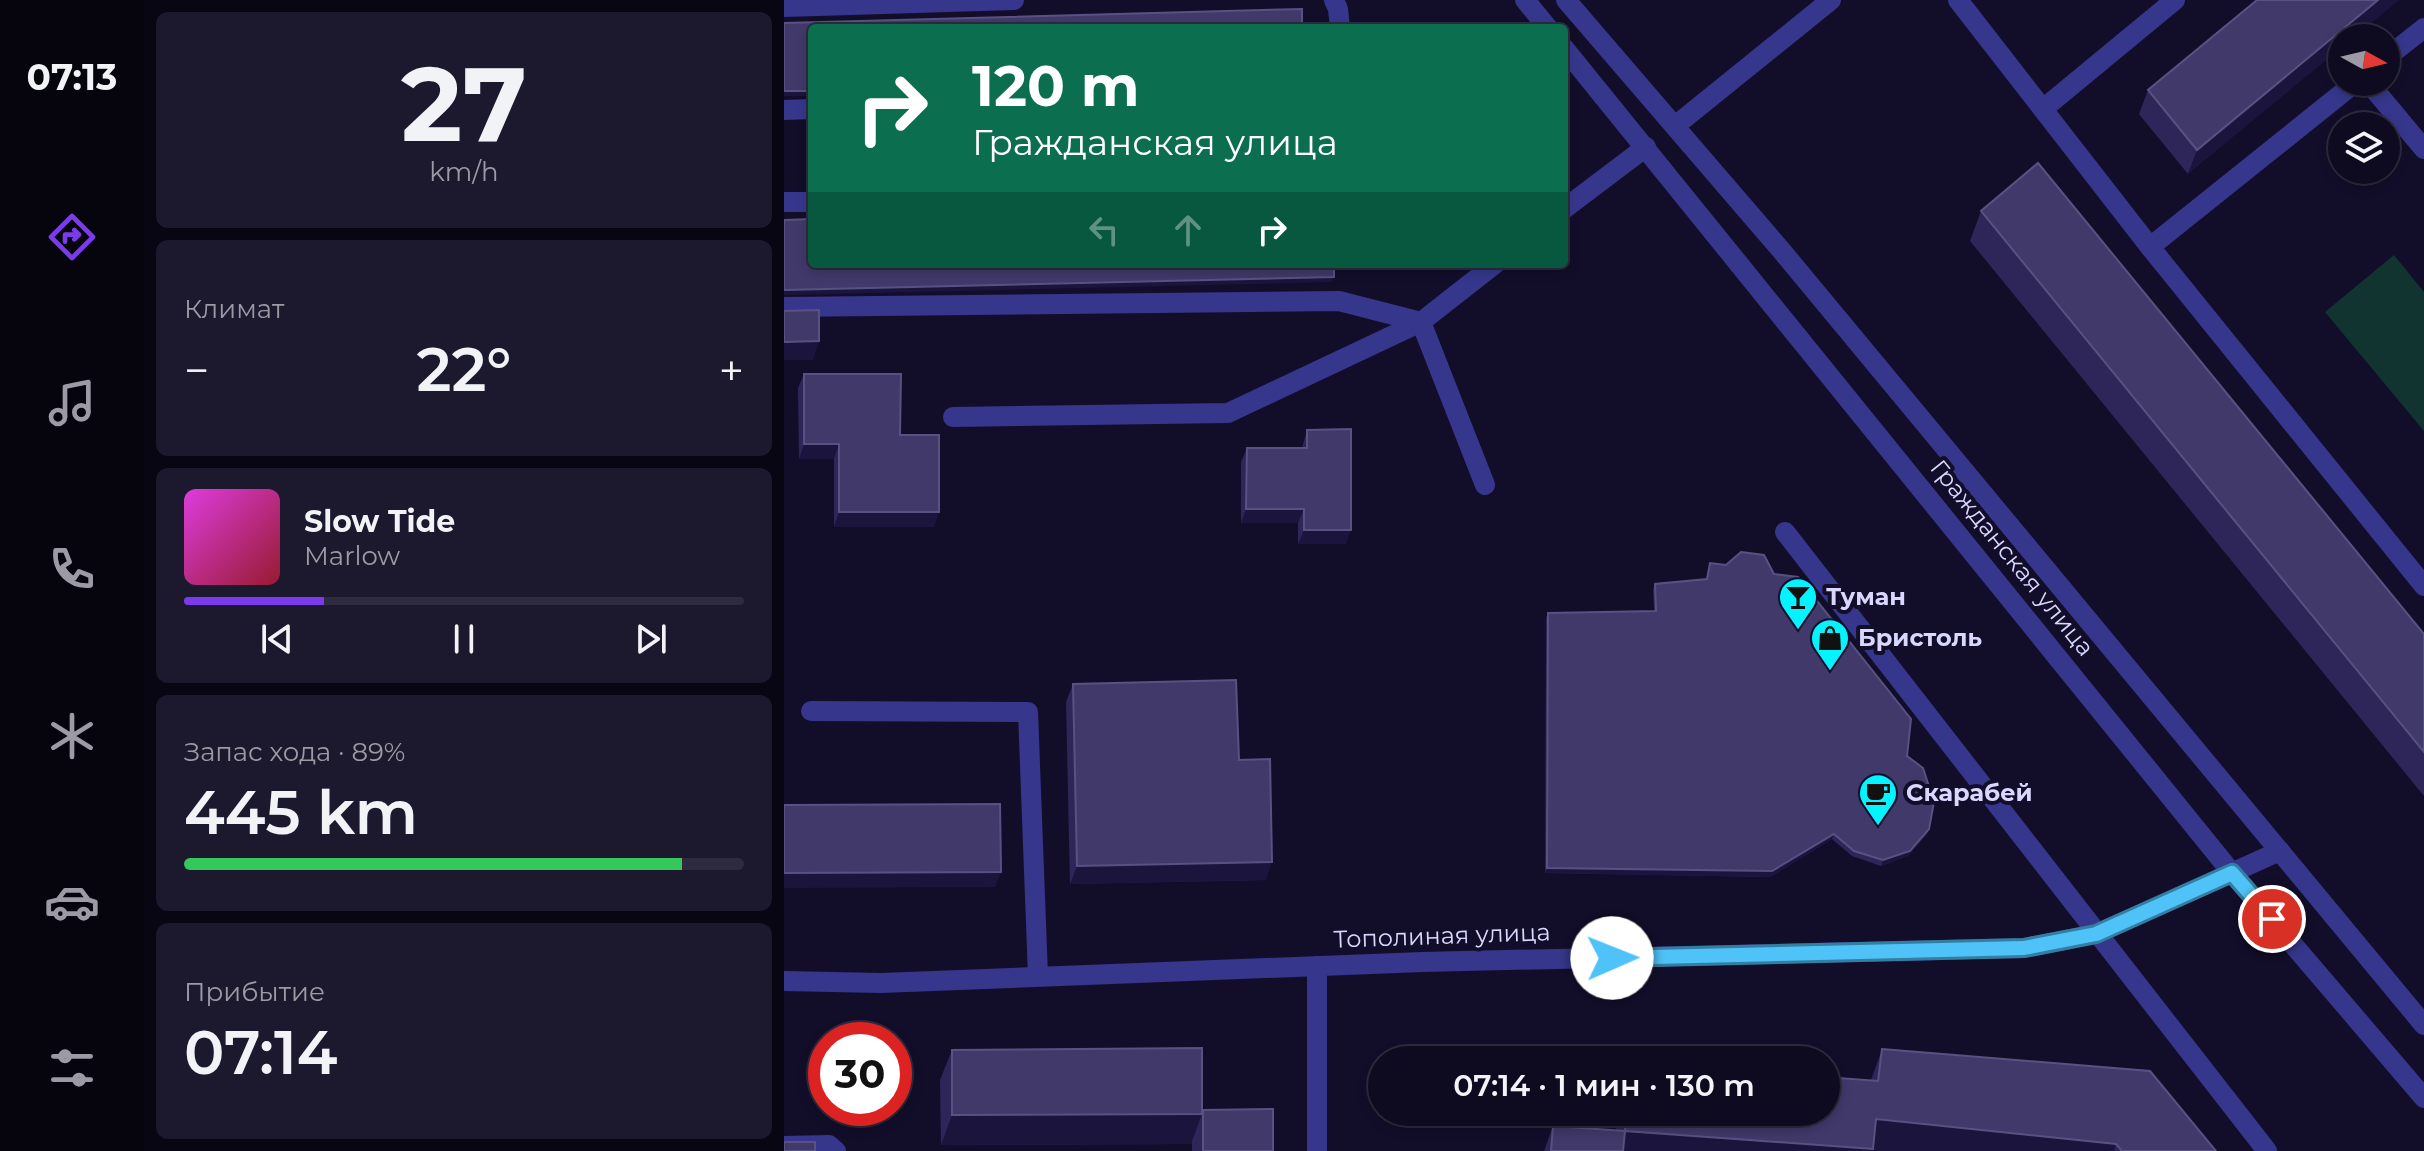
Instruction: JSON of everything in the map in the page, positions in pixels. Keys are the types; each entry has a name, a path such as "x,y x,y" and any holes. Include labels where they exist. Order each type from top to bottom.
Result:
{"street":[{"path":"784,7 1014,0"},
{"path":"1334,0 1339,24"},
{"path":"1525,0 1545,24"},
{"name":"Гражданская улица","path":"1566,0 1792,263 2424,1025"},
{"path":"1675,126 1831,0"},
{"path":"1958,0 2150,247 2424,586"},
{"path":"2043,109 2175,0"},
{"path":"2400,47 2424,28"},
{"name":"Гражданская улица","path":"1568,53 2232,873 2424,1098"},
{"path":"2150,247 2339,96"},
{"path":"2380,96 2424,149"},
{"path":"784,110 808,109"},
{"path":"1568,206 1646,147"},
{"path":"784,202 808,202"},
{"path":"953,417 1228,413 1421,322 1490,268"},
{"path":"784,307 1339,301 1421,322"},
{"path":"1421,322 1485,485"},
{"path":"1785,532 2267,1151"},
{"path":"811,711 1028,712 1038,976"},
{"name":"Тополиная улица","path":"784,981 881,983 1317,966 2024,948 2096,934 2280,851"},
{"path":"1317,966 1317,1151"},
{"path":"784,1146 829,1145 836,1151"}],"green space":[{"path":"2394,255 2424,292 2424,431 2325,312"}],"building":[{"path":"2257,0 2378,0 2349,24 2328,24 2328,41 2197,150 2148,90"},
{"path":"1302,9 1302,24 808,24 808,91 784,91 784,23"},
{"path":"2038,163 2424,634 2424,752 1981,211"},
{"path":"808,219 808,268 1334,268 1334,277 784,290 784,220"},
{"path":"819,310 819,341 784,342 784,311"},
{"path":"804,374 901,374 900,435 939,435 939,512 839,512 839,444 804,444"},
{"path":"1351,429 1351,530 1304,530 1304,509 1246,509 1247,448 1307,448 1307,430"},
{"path":"1741,552 1764,555 1774,574 1798,577 1911,719 1907,756 1923,768 1934,802 1929,829 1910,851 1883,860 1854,851 1834,834 1772,871 1547,868 1548,613 1656,611 1655,584 1707,579 1710,563 1726,565"},
{"path":"1236,680 1239,760 1270,759 1272,862 1077,866 1073,684"},
{"path":"1000,804 1001,872 784,873 784,805"},
{"path":"1202,1048 1202,1114 952,1115 952,1050"},
{"path":"1882,1049 2150,1071 2216,1151 2122,1151 2116,1144 1876,1119 1873,1149 1625,1131 1625,1126 1840,1126 1840,1078 1878,1081"},
{"path":"1273,1109 1273,1151 1203,1151 1203,1110"},
{"path":"1553,1126 1625,1131 1623,1151 1551,1151"},
{"path":"784,1142 815,1142 815,1151 784,1151"}],"place":[{"name":"Туман","path":"1798,631"},
{"name":"Бристоль","path":"1830,672"},
{"name":"Скарабей","path":"1878,827"}],"route":[{"path":"1612,958 2024,948 2096,934 2232,873 2272,919"}]}
